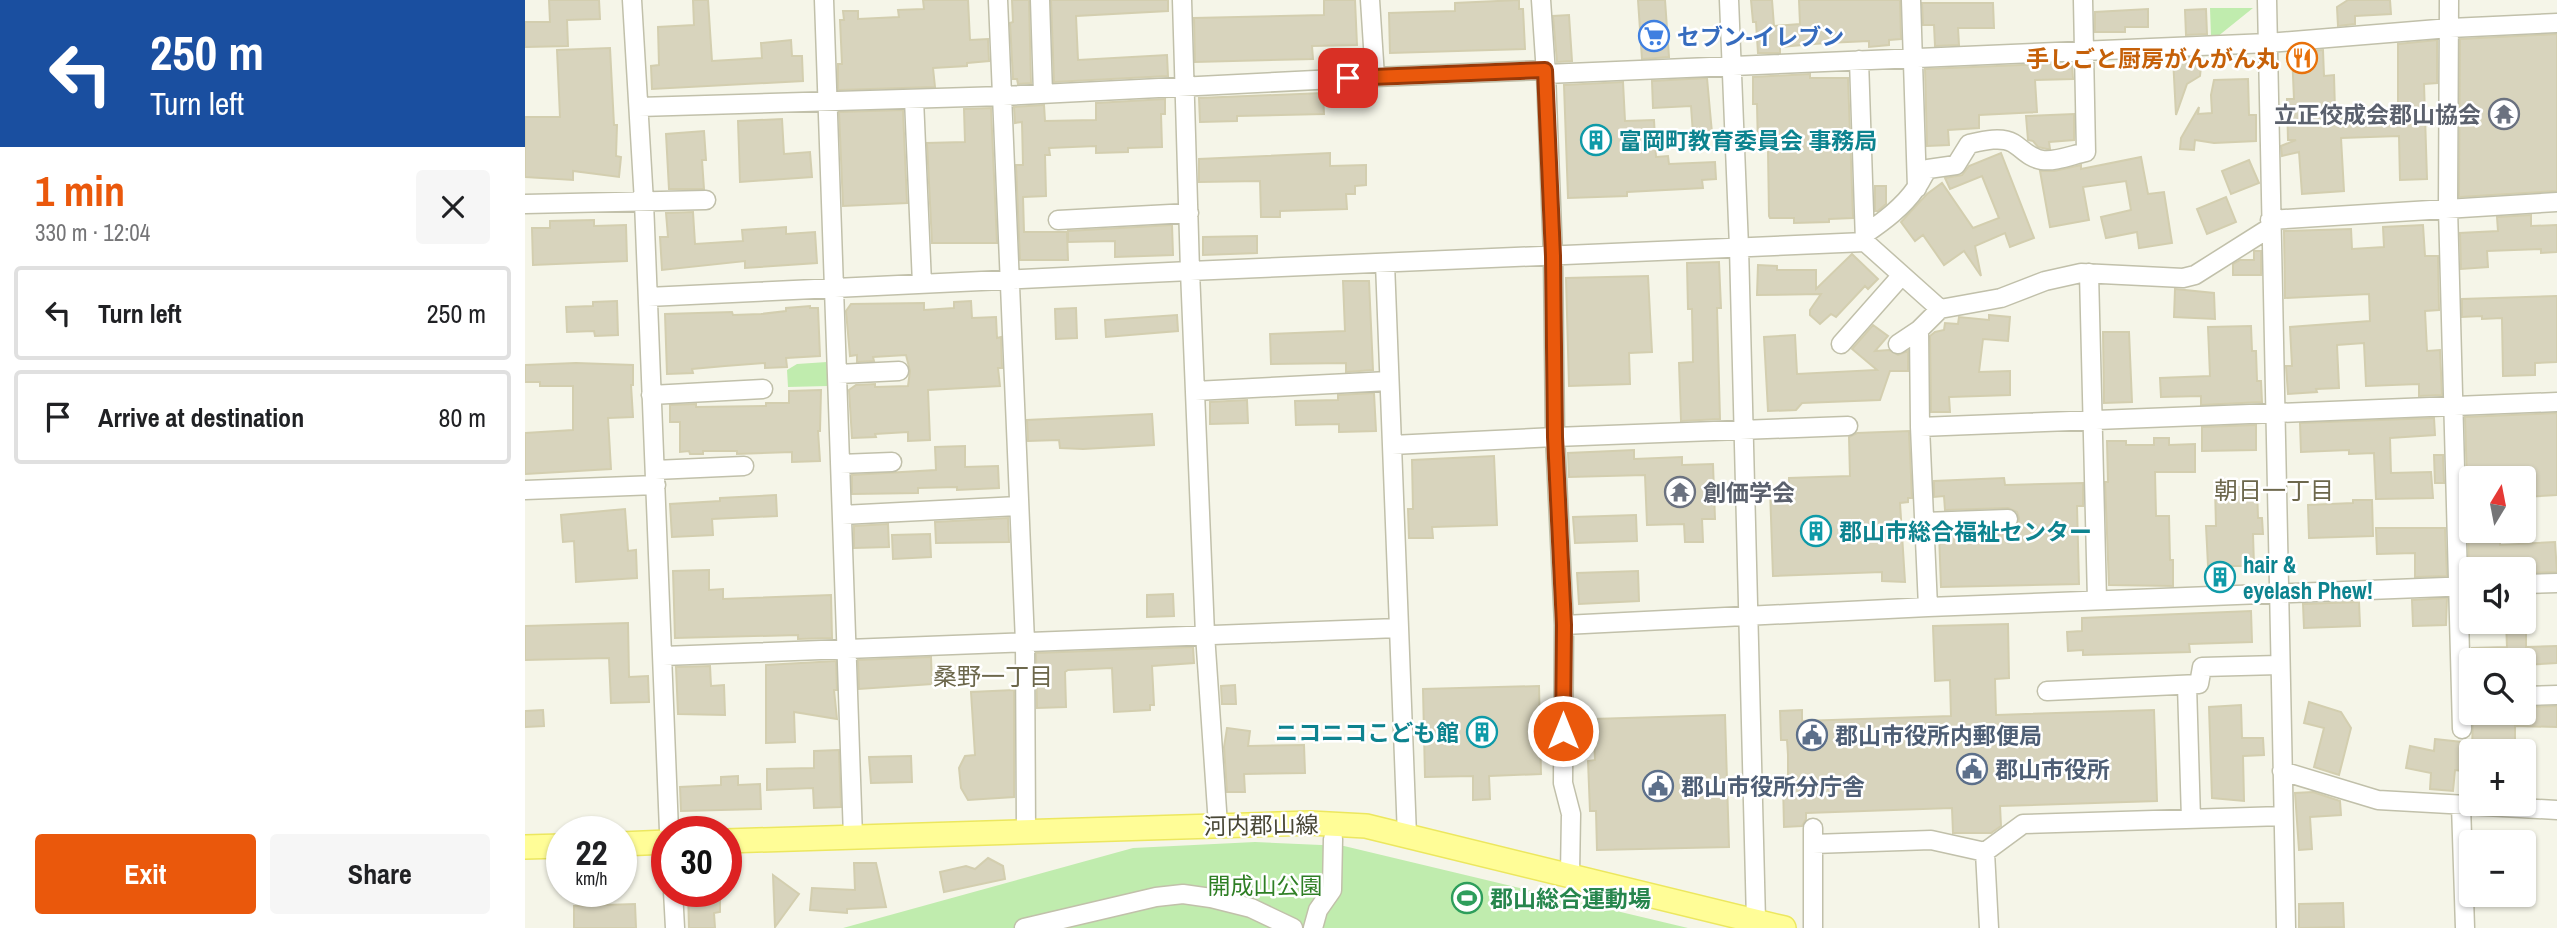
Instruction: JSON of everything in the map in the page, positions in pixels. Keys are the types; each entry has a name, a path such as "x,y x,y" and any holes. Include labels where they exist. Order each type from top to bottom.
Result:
{"main road":[{"name":"河内郡山線","path":"742,840 1218,825 1366,826 1784,928"},
{"path":"525,847 546,846"}],"street":[{"path":"632,0 644,202 668,816"},
{"path":"824,0 853,837"},
{"path":"998,0 1025,642 1026,831"},
{"path":"1040,0 1043,94"},
{"path":"1182,0 1205,634 1218,825"},
{"path":"1370,0 1375,77"},
{"path":"1541,0 1553,256 1555,437 1564,625 1563,783 1571,814 1570,874"},
{"path":"1729,0 1739,247 1756,921"},
{"path":"1910,0 1917,188"},
{"path":"648,297 1739,247 1865,238 1917,188 1928,169 1956,165 1966,147 1980,141 1999,139 2012,142 2027,154 2041,160 2085,152 2083,0"},
{"path":"2267,0 2286,928"},
{"path":"2449,0 2448,208 2452,406 2462,557"},
{"path":"639,107 1003,96 1375,77 2268,43 2450,28 2557,23"},
{"path":"1859,60 1865,238 1940,309"},
{"path":"914,99 922,284"},
{"path":"525,204 706,200"},
{"path":"1898,344 1919,330 1940,309 2001,298 2045,281 2089,273 2183,278 2195,275 2271,224 2448,208 2557,202"},
{"path":"1058,220 1189,213"},
{"path":"1384,263 1407,836"},
{"path":"2089,273 2097,600"},
{"path":"1841,344 1902,275"},
{"path":"1919,330 1920,427 1928,607"},
{"path":"838,374 899,372"},
{"path":"1195,391 1389,381"},
{"path":"651,395 764,389"},
{"path":"1920,427 2557,402"},
{"path":"1392,445 1848,426"},
{"path":"840,464 892,462"},
{"path":"525,489 656,478 744,466"},
{"path":"842,514 1019,506"},
{"path":"1924,522 2008,519"},
{"path":"2536,584 2557,583"},
{"path":"1564,625 1928,607 2459,586"},
{"path":"663,656 1398,628"},
{"path":"2047,691 2199,684 2202,667 2279,665"},
{"path":"2186,685 2191,819"},
{"path":"2536,696 2557,695"},
{"path":"2462,725 2462,729"},
{"path":"2282,771 2378,800 2459,805"},
{"path":"2536,809 2557,810"},
{"path":"1813,928 1813,836 1931,840 1985,852 2023,824 2283,816"},
{"path":"2461,816 2465,928"},
{"path":"1313,928 1318,910 1332,890 1333,839"},
{"path":"1985,852 1989,928"},
{"path":"1024,928 1156,897 1183,894 1251,908 1293,928"},
{"path":"674,907 675,928"}],"green space":[{"path":"2210,8 2253,8 2217,37 2211,36"},
{"path":"827,362 828,386 788,387 787,370 797,364"},
{"name":"開成山公園","path":"1255,842 1344,846 1688,928 843,928 1133,848"}],"building":[{"path":"549,0 599,0 600,19 567,20 568,46 525,47 525,22 550,22"},
{"path":"693,0 708,0 712,61 762,58 761,43 791,40 792,56 802,56 803,81 652,89 651,66 659,65 658,27 694,25"},
{"path":"923,0 968,0 970,40 988,39 989,61 967,63 967,66 933,68 935,87 838,90 838,64 842,64 840,20 844,20 843,11 858,11 858,19 899,17 898,10 924,9"},
{"path":"1012,0 1029,0 1031,83 1018,84 1017,79 1013,79 1010,23 1013,22"},
{"path":"1051,0 1168,0 1168,11 1076,16 1078,60 1167,55 1168,76 1054,82"},
{"path":"1324,0 1355,0 1357,45 1312,46 1313,59 1195,62 1194,18 1324,15"},
{"path":"1519,0 1519,9 1523,9 1525,49 1390,53 1389,13 1455,11 1455,3"},
{"name":"セブン-イレブン","path":"1638,0 1665,0 1669,57 1642,59"},
{"path":"1751,0 1772,0 1774,26 1800,24 1799,0 1900,0 1901,39 1889,40 1889,45 1869,47 1869,41 1826,43 1780,47 1780,53 1758,53"},
{"path":"2348,0 2390,0 2391,14 2355,16 2355,24 2338,26 2337,7"},
{"path":"1922,3 1993,3 1994,28 1958,28 1959,45 1935,46 1934,25 1923,25"},
{"path":"2148,9 2148,27 2125,27 2125,32 2095,32 2095,12"},
{"path":"2206,9 2207,34 2186,35 2185,10"},
{"path":"1569,15 1572,61 1557,62 1553,16"},
{"name":"立正佼成会郡山協会","path":"2557,34 2557,191 2459,197 2460,39"},
{"path":"2437,40 2437,83 2424,84 2427,179 2400,180 2399,136 2341,138 2344,191 2302,194 2299,152 2282,156 2281,146 2296,140 2288,140 2287,99 2294,99 2292,52 2323,50 2324,76 2334,75 2335,111 2398,109 2398,44"},
{"path":"610,48 614,125 617,125 616,156 621,157 619,177 573,171 573,180 525,177 525,117 560,117 557,50"},
{"path":"2202,57 2200,76 2187,84 2176,115 2173,58"},
{"path":"2072,63 2073,79 2035,80 2037,112 1979,115 1979,128 1948,130 1949,145 1927,146 1925,69"},
{"path":"1810,74 1810,78 1848,78 1853,218 1794,223 1794,218 1769,216 1768,149 1758,149 1757,104 1753,104 1753,77"},
{"path":"1707,78 1712,133 1693,134 1691,106 1653,108 1652,81"},
{"path":"2248,79 2249,115 2256,115 2256,141 2214,143 2195,140 2194,150 2180,149 2181,138 2199,107 2198,114 2212,113 2214,80"},
{"name":"富岡町教育委員会 事務局","path":"1623,82 1625,121 1654,120 1656,157 1668,156 1669,164 1715,162 1716,179 1702,180 1703,188 1627,192 1627,196 1568,198 1564,85"},
{"path":"1323,93 1324,114 1237,116 1237,121 1200,122 1199,98"},
{"path":"1165,99 1165,114 1161,114 1162,147 1096,153 1096,146 1049,148 1050,155 1045,155 1046,196 1023,197 1024,232 1067,232 1068,260 1020,260 1016,165 1023,165 1022,122 1015,123 1014,107 1044,105 1045,121 1096,120 1096,103"},
{"path":"991,108 997,243 932,243 927,143 965,142 964,109"},
{"path":"903,110 907,203 843,206 839,112"},
{"path":"2074,114 2074,140 2049,142 2050,149 2047,149 2028,140 2026,116"},
{"path":"782,119 784,154 810,152 812,177 740,182 738,121"},
{"path":"704,131 704,189 669,189 666,134"},
{"path":"1330,153 1330,166 1366,165 1366,185 1355,186 1355,194 1346,194 1347,209 1280,211 1280,217 1261,217 1260,181 1199,182 1199,159"},
{"path":"2001,153 2034,238 2010,247 2005,233 1975,246 1981,276 1964,251 1944,265 1923,235 1915,241 1901,222 1927,194 1942,183 1973,228 1999,218 1982,176 1950,189 1945,178 1962,175 1969,166"},
{"path":"2141,157 2148,194 2164,192 2172,243 2139,248 2137,232 2106,238 2101,217 2131,210 2126,181 2083,187 2089,220 2050,227 2040,171 2081,165 2081,169"},
{"path":"2249,160 2259,183 2231,194 2222,171"},
{"path":"1875,186 1886,186 1886,204 1878,211 1875,211"},
{"path":"2226,197 2236,222 2207,234 2197,209"},
{"path":"693,212 695,244 743,241 742,230 786,227 786,234 815,232 817,263 745,268 745,261 662,270 660,237 668,237 666,213"},
{"path":"2531,215 2531,226 2557,225 2557,252 2541,253 2541,249 2487,251 2488,267 2461,269 2460,233 2498,231 2497,217"},
{"path":"594,220 594,226 626,225 627,261 533,265 532,228 550,228 550,221"},
{"path":"1172,225 1173,255 1115,257 1115,241 1068,242 1068,231"},
{"path":"2423,225 2425,256 2438,256 2439,310 2425,311 2427,351 2440,350 2442,395 2419,396 2419,384 2366,386 2364,343 2337,345 2339,388 2288,394 2286,366 2292,366 2290,327 2370,321 2369,294 2285,298 2284,231 2351,229 2352,249 2384,247 2383,227"},
{"path":"1257,236 1257,253 1203,255 1203,237"},
{"path":"2254,251 2261,251 2261,275 2233,275 2233,264 2240,260 2254,260"},
{"path":"1852,254 1878,279 1868,289 1865,286 1836,317 1831,314 1820,324 1810,315 1810,310 1821,294 1757,295 1758,265 1777,266 1777,270 1816,270 1816,289"},
{"path":"1719,262 1721,308 1717,308 1720,419 1681,421 1679,363 1693,362 1692,309 1688,309 1687,263"},
{"path":"1648,276 1652,352 1629,353 1630,384 1569,386 1566,278"},
{"path":"1343,281 1369,281 1373,370 1346,372 1346,363 1271,364 1270,334 1345,331"},
{"path":"2175,289 2214,293 2215,319 2174,317"},
{"path":"2557,296 2557,362 2535,363 2535,375 2503,376 2502,318 2462,317 2462,299"},
{"path":"617,301 618,335 595,336 594,331 567,332 566,307 593,306 593,302"},
{"path":"971,301 972,318 996,317 997,338 1001,337 1002,368 998,368 1000,386 928,390 930,440 908,441 908,432 852,438 849,390 856,385 908,386 910,371 906,355 873,357 874,361 857,362 857,355 850,356 846,311 851,304 924,303 924,310 954,308 954,302"},
{"path":"810,306 818,308 820,356 786,358 787,367 765,368 765,363 692,369 693,373 667,374 665,314 761,314"},
{"path":"1076,308 1077,338 1056,339 1055,309"},
{"path":"1177,315 1178,331 1106,337 1105,320"},
{"path":"1989,315 2010,317 2008,341 1983,339 1979,372 2010,371 2010,395 1949,397 1950,412 1931,412 1930,336 1944,330 1945,323 1958,324 1959,317 1989,320"},
{"path":"1873,325 1888,336 1875,351 1889,350 1898,355 1908,351 1908,371 1890,371 1880,400 1802,403 1796,410 1768,411 1764,337 1795,335 1797,374 1877,370 1852,349"},
{"path":"2251,326 2252,351 2256,351 2257,381 2261,381 2262,402 2201,405 2201,396 2161,397 2160,378 2210,376 2208,327"},
{"path":"2103,332 2129,332 2132,402 2104,403"},
{"path":"525,365 633,365 633,417 608,418 611,469 525,474 525,433 573,430 573,386 540,386 540,382 525,382"},
{"path":"821,390 818,431 820,461 792,462 792,452 680,452 680,422 670,422 670,405 766,406 766,403 789,403 789,391"},
{"path":"1374,393 1376,431 1339,432 1339,424 1296,425 1295,401 1338,400 1338,395"},
{"path":"1247,400 1248,423 1210,424 1210,402"},
{"path":"2557,413 2557,495 2536,496 2536,466 2467,466 2465,417"},
{"path":"1152,414 1154,445 1083,449 1060,448 1059,440 1028,441 1027,420"},
{"path":"2434,418 2435,435 2390,438 2391,473 2431,472 2433,498 2376,499 2374,453 2349,454 2349,450 2301,452 2300,423"},
{"path":"2256,425 2256,450 2202,451 2202,427"},
{"path":"1909,431 1912,498 1908,498 1908,502 1900,503 1905,582 1882,581 1882,572 1773,576 1770,489 1789,488 1789,478 1850,476 1849,437 1857,433"},
{"path":"2154,438 2169,438 2169,445 2195,444 2195,472 2155,472 2156,516 2169,516 2173,586 2109,585 2105,482 2108,482 2107,441 2126,441 2126,445 2154,445"},
{"path":"965,446 965,467 998,466 999,488 918,488 918,493 852,494 852,475 936,470 935,447"},
{"name":"創価学会","path":"1634,450 1634,459 1682,457 1682,465 1713,464 1715,519 1702,519 1703,542 1685,542 1684,524 1647,525 1645,475 1569,477 1568,453"},
{"path":"2434,455 2443,455 2444,483 2435,483"},
{"path":"1494,456 1497,525 1432,527 1433,538 1409,538 1408,509 1413,509 1412,460"},
{"path":"2004,478 2005,485 2083,483 2083,506 2077,506 2079,584 1941,587 1939,533 2009,530 2018,525 2019,518 2017,512 2008,508 1945,510 1944,496 1934,497 1934,481"},
{"path":"2215,487 2257,487 2258,518 2262,518 2263,534 2253,534 2254,566 2232,566 2232,584 2209,585 2206,526 2216,526"},
{"path":"776,495 777,516 712,519 713,535 672,537 670,504"},
{"path":"2353,500 2372,500 2373,536 2309,538 2308,505 2353,503"},
{"path":"625,509 628,551 636,550 637,578 576,582 574,541 563,542 561,515"},
{"path":"1636,515 1637,541 1575,543 1573,517"},
{"path":"1008,518 1009,542 936,543 935,522"},
{"path":"888,524 889,547 854,548 854,526"},
{"path":"2376,528 2445,528 2447,576 2415,577 2415,553 2377,554"},
{"path":"930,534 931,557 893,559 892,535"},
{"path":"2555,542 2557,572 2536,573 2536,557 2469,557 2468,543 2500,545"},
{"path":"709,570 709,590 723,589 723,599 831,595 832,638 798,639 798,635 675,638 673,571"},
{"path":"1638,571 1639,601 1579,604 1577,573"},
{"path":"1173,594 1174,616 1147,617 1147,595"},
{"path":"2447,598 2446,625 2413,626 2412,600"},
{"path":"2359,602 2360,626 2304,628 2303,604"},
{"path":"2251,611 2252,642 2189,644 2190,652 2083,655 2083,650 2068,651 2067,632 2082,631 2082,618"},
{"path":"628,623 629,677 648,676 649,702 611,703 609,658 525,660 525,626"},
{"name":"郡山市役所","path":"2008,624 2009,678 1995,679 1996,715 2154,710 2157,801 2000,806 2001,826 1991,833 1953,833 1952,808 1806,813 1802,826 1784,827 1783,783 1788,783 1788,755 1787,740 1781,740 1780,711 1802,710 1802,721 1951,716 1950,680 1935,681 1933,626"},
{"path":"2506,634 2526,634 2526,647 2557,646 2557,663 2536,664 2536,648 2472,648 2507,647"},
{"path":"1193,647 1194,663 1152,666 1154,705 1150,705 1150,710 1114,712 1112,668 1068,670 1065,672 1066,707 1037,708 1036,653"},
{"path":"931,657 932,684 859,689 858,660"},
{"path":"836,661 837,690 834,690 837,719 794,712 795,742 766,743 766,665"},
{"path":"710,666 711,686 724,685 725,715 678,714 676,667"},
{"path":"1235,685 1236,704 1222,704 1221,686"},
{"name":"ニコニコこども館","path":"1539,686 1541,774 1489,776 1490,799 1473,800 1473,776 1425,777 1423,689"},
{"path":"1014,690 1014,797 968,800 961,788 959,768 965,756 975,755 971,692"},
{"path":"2309,702 2341,712 2351,728 2339,775 2314,767 2324,728 2304,723"},
{"path":"2241,705 2242,738 2263,738 2264,755 2243,756 2244,801 2212,798 2209,707"},
{"path":"2557,706 2557,727 2515,726 2515,739 2472,739 2473,725 2536,725 2536,707"},
{"path":"543,710 544,726 525,727 525,711"},
{"name":"郡山市役所分庁舎","path":"1725,715 1729,847 1597,850 1596,811 1590,811 1588,761 1595,760 1593,719"},
{"path":"1227,728 1250,731 1248,746 1304,745 1305,773 1244,774 1245,792 1227,792 1224,747"},
{"path":"2435,739 2459,742 2459,770 2455,770 2453,791 2430,789 2431,773 2406,768 2410,746 2434,751"},
{"path":"839,750 841,807 814,808 813,788 767,790 767,769 814,768 814,751"},
{"path":"911,756 912,782 871,783 869,757"},
{"path":"738,776 738,785 760,784 761,809 681,811 680,787 721,785 721,777"},
{"path":"2313,792 2340,801 2341,815 2310,817 2312,849 2299,850 2295,793"},
{"path":"988,858 1003,866 1005,879 944,892 940,872 966,866 975,869"},
{"path":"854,863 876,863 886,907 847,909 847,913 810,910 812,888 855,890"},
{"path":"773,875 799,894 775,927"},
{"path":"2343,903 2344,927 2299,928 2299,904"},
{"path":"574,907 635,907 636,928 574,928"},
{"path":"688,907 720,907 720,912 714,913 715,928 689,928"}],"place":[{"name":"セブン-イレブン","path":"1654,36"},
{"name":"手しごと厨房がんがん丸","path":"2302,58"},
{"name":"立正佼成会郡山協会","path":"2504,114"},
{"name":"富岡町教育委員会 事務局","path":"1596,140"},
{"name":"創価学会","path":"1680,492"},
{"name":"郡山市総合福祉センター","path":"1816,531"},
{"name":"hair & eyelash Phew!","path":"2220,577"},
{"name":"ニコニコこども館","path":"1482,732"},
{"name":"郡山市役所内郵便局","path":"1812,735"},
{"name":"郡山市役所","path":"1972,769"},
{"name":"郡山市役所分庁舎","path":"1658,786"},
{"name":"郡山総合運動場","path":"1467,898"}],"district":[{"name":"朝日一丁目","path":"2274,490"},
{"name":"桑野一丁目","path":"993,676"}],"route":[{"path":"1348,78 1545,70 1553,256 1555,437 1564,625 1563,731"}]}
